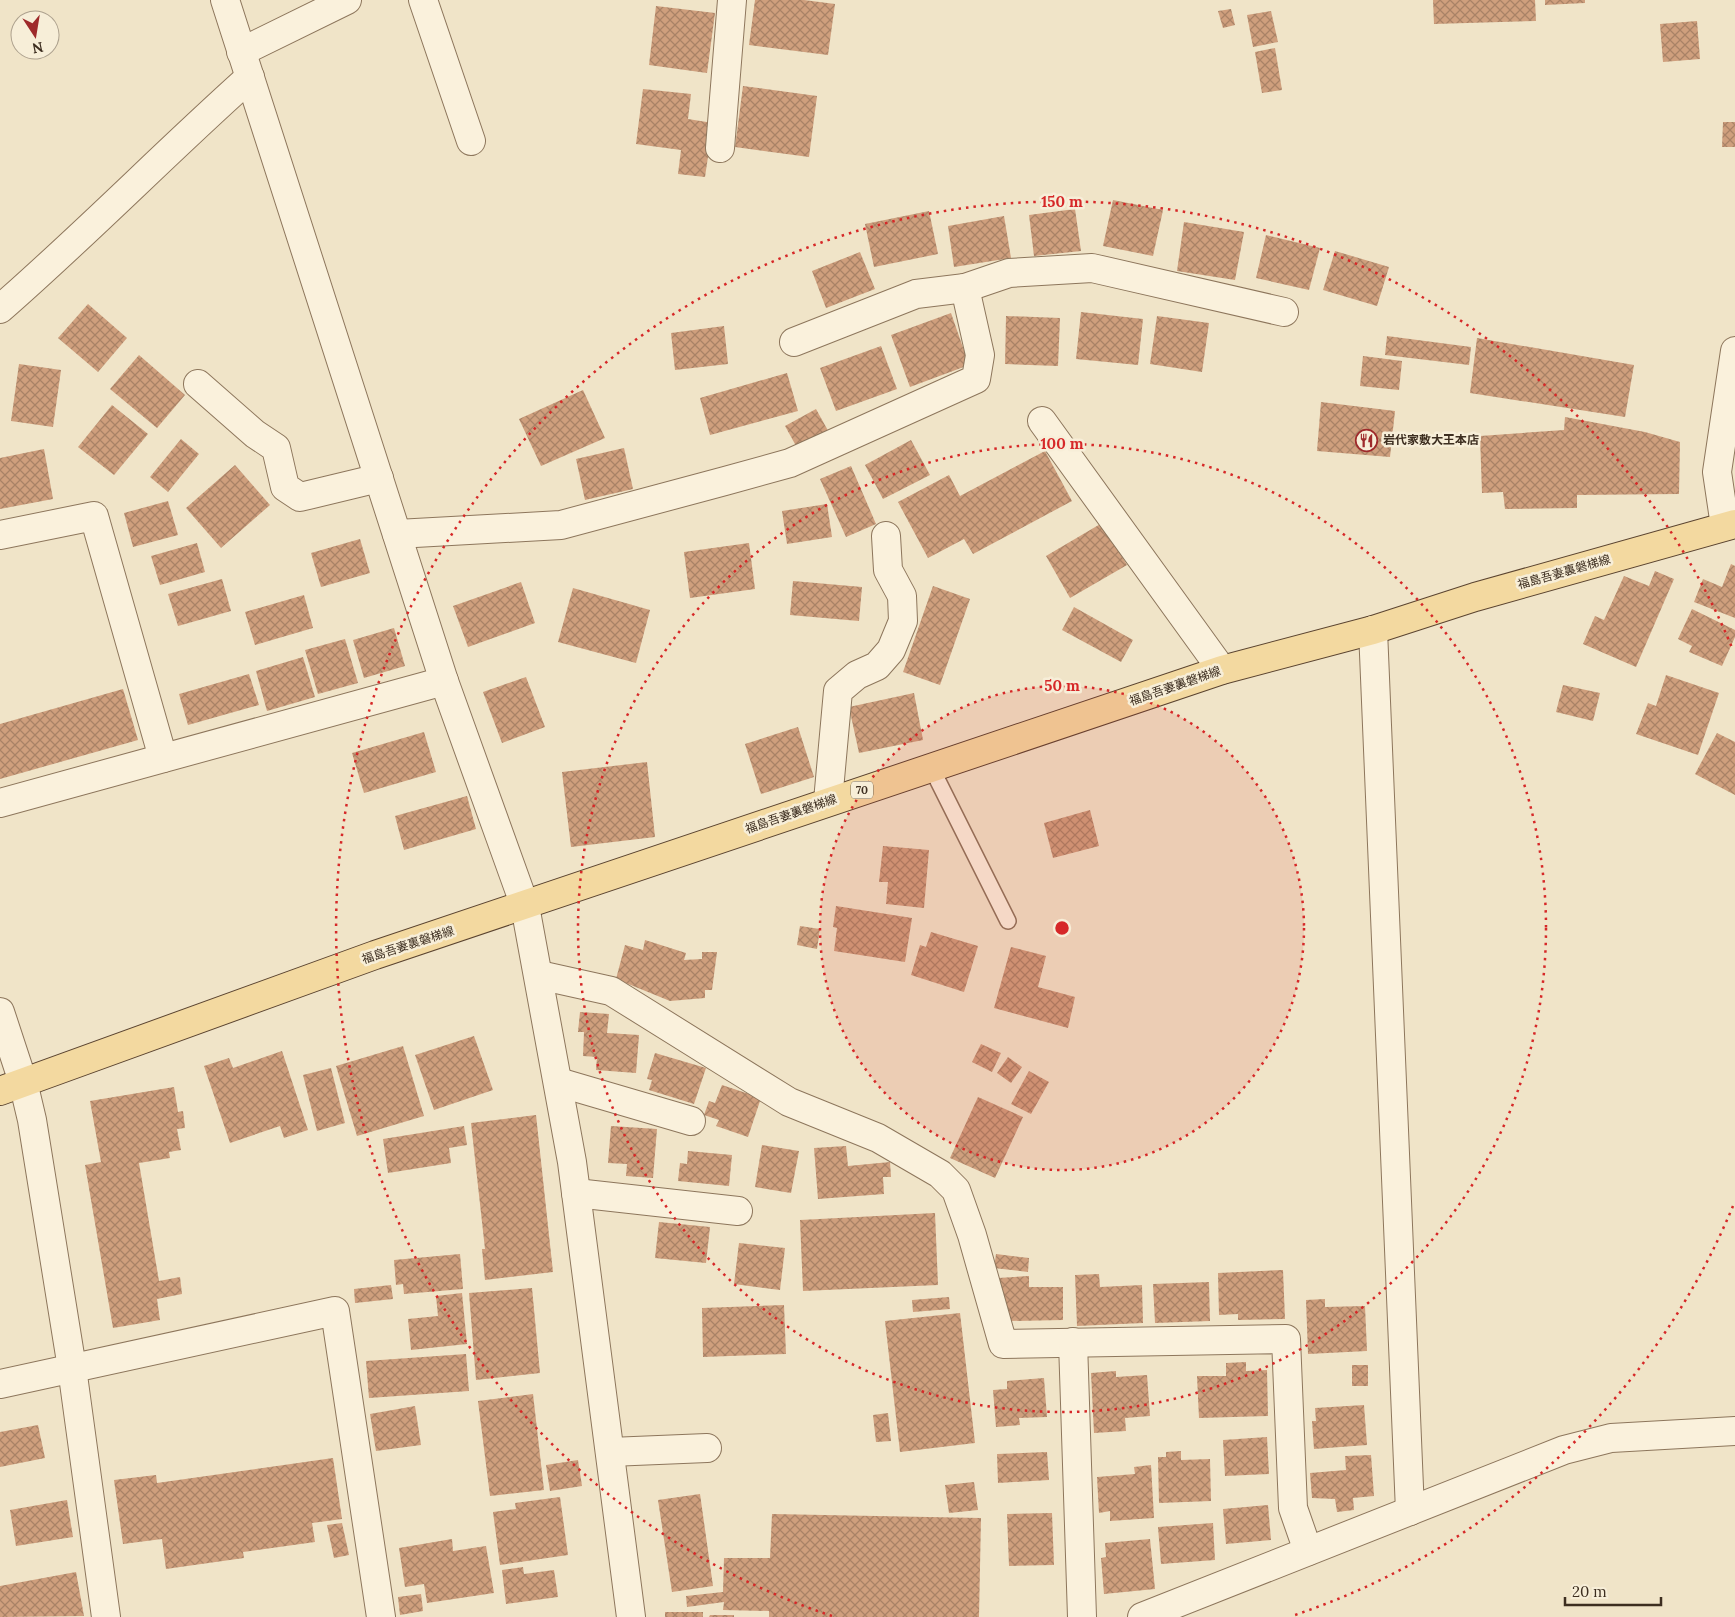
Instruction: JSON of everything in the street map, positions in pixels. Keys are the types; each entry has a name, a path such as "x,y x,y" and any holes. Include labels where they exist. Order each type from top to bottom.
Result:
{"main road":[{"name":"福島吾妻裏磐梯線","path":"12,1087 374,955 525,906 828,801 932,769 1222,670 1373,630 1475,597 1730,525"}],"street":[{"path":"225,0 444,681 525,906 539,975 576,1192 631,1617"},
{"path":"241,52 347,0"},
{"path":"423,0 470,141"},
{"path":"720,148 732,0"},
{"path":"0,309 56,260 173,146 250,77"},
{"path":"794,342 916,294 965,288 1009,273 1092,268 1284,312"},
{"path":"397,534 561,525 790,463 976,379 980,355 965,288"},
{"path":"1730,525 1717,472 1735,351"},
{"path":"198,384 255,434 276,448 286,487 300,497 378,478"},
{"path":"1042,421 1222,670"},
{"path":"0,535 94,516 163,758"},
{"path":"828,801 838,692 856,675 877,666 891,650 903,621 902,596 888,570 886,536"},
{"path":"1373,630 1410,1511"},
{"path":"0,802 444,681"},
{"path":"539,975 611,991 789,1102 878,1138 940,1174 956,1190 972,1235 1002,1344 1286,1339 1293,1508 1308,1551"},
{"path":"0,1012 12,1087 32,1120 72,1368 106,1617"},
{"path":"558,1082 691,1121"},
{"path":"576,1192 738,1211"},
{"path":"0,1384 335,1311 381,1617"},
{"path":"1073,1342 1082,1617"},
{"path":"1142,1617 1564,1450 1610,1438 1735,1431"},
{"path":"610,1452 707,1448"}],"lane":[{"path":"932,769 1008,921"}],"building":[{"path":"755,0 804,0 835,4 828,55 749,45"},
{"path":"1433,0 1535,0 1536,21 1434,24"},
{"path":"1545,0 1585,0 1585,3 1545,5"},
{"path":"656,6 715,13 707,73 649,65"},
{"path":"1231,9 1235,25 1223,28 1218,11"},
{"path":"1271,11 1278,42 1253,47 1247,15"},
{"path":"1697,21 1700,59 1663,62 1660,24"},
{"path":"1275,48 1282,90 1262,93 1255,52"},
{"path":"743,86 817,96 809,157 735,147"},
{"path":"643,89 691,94 688,119 713,123 705,177 678,174 681,150 636,144"},
{"path":"1723,122 1735,122 1735,147 1722,147"},
{"path":"1113,200 1163,210 1153,256 1103,246"},
{"path":"1075,209 1081,251 1034,256 1029,215"},
{"path":"929,211 938,254 874,267 865,224"},
{"path":"1004,216 1011,258 954,267 948,226"},
{"path":"1184,222 1244,232 1235,280 1177,271"},
{"path":"1266,235 1320,248 1309,290 1256,278"},
{"path":"1335,251 1389,267 1377,306 1323,290"},
{"path":"860,252 875,289 826,308 812,271"},
{"path":"88,304 127,338 98,372 58,338"},
{"path":"1081,312 1143,319 1138,365 1076,359"},
{"path":"951,313 969,365 910,387 891,335"},
{"path":"1006,316 1060,318 1058,366 1005,364"},
{"path":"1157,316 1209,323 1202,372 1150,364"},
{"path":"724,326 728,364 675,370 671,333"},
{"path":"1387,336 1471,347 1469,365 1385,355"},
{"path":"1477,338 1634,365 1625,417 1470,393"},
{"path":"881,346 897,389 836,411 820,368"},
{"path":"139,355 185,395 157,428 110,389"},
{"path":"1363,356 1402,361 1399,390 1360,386"},
{"path":"19,364 61,370 53,427 11,421"},
{"path":"787,373 798,411 710,435 700,398"},
{"path":"583,390 605,438 541,466 519,419"},
{"path":"1321,402 1395,411 1390,457 1317,451"},
{"path":"112,405 148,434 114,475 78,447"},
{"path":"816,409 831,436 800,453 785,426"},
{"path":"1565,417 1645,432 1680,442 1679,494 1577,495 1577,508 1505,509 1503,492 1482,493 1480,436 1564,430"},
{"path":"181,439 199,454 168,492 150,477"},
{"path":"911,440 930,475 883,499 865,465"},
{"path":"624,448 633,489 585,500 576,459"},
{"path":"44,449 53,499 0,509 0,458"},
{"path":"1045,451 1072,501 973,554 964,539 928,558 898,502 949,475 960,496"},
{"path":"235,465 270,505 221,548 186,508"},
{"path":"851,466 876,524 846,537 820,479"},
{"path":"168,501 178,535 133,547 124,513"},
{"path":"827,504 832,537 787,544 782,511"},
{"path":"1102,523 1127,565 1070,598 1046,556"},
{"path":"360,539 370,573 321,587 311,553"},
{"path":"197,543 205,572 160,585 151,556"},
{"path":"749,543 755,589 690,598 684,552"},
{"path":"1731,564 1735,566 1735,618 1694,602 1703,579 1722,587"},
{"path":"1655,571 1674,579 1636,667 1583,644 1595,616 1604,620 1624,576 1649,586"},
{"path":"222,579 231,611 178,626 168,594"},
{"path":"793,581 862,587 859,621 790,615"},
{"path":"521,582 535,623 468,647 453,606"},
{"path":"933,586 970,599 940,685 903,672"},
{"path":"573,588 650,610 636,663 558,642"},
{"path":"304,595 313,628 255,645 245,612"},
{"path":"1074,607 1133,640 1121,662 1062,630"},
{"path":"1692,609 1735,630 1735,637 1722,666 1689,652 1692,646 1678,639"},
{"path":"394,628 405,666 364,678 353,640"},
{"path":"345,639 358,683 318,694 305,650"},
{"path":"303,657 315,697 267,711 256,671"},
{"path":"249,674 259,705 188,725 179,694"},
{"path":"1666,675 1719,693 1698,755 1636,734 1648,703 1656,706"},
{"path":"526,677 545,727 502,743 483,692"},
{"path":"1563,685 1600,693 1593,721 1556,712"},
{"path":"123,689 138,740 0,779 0,724"},
{"path":"914,693 923,740 859,753 849,707"},
{"path":"798,727 814,777 761,794 745,744"},
{"path":"424,732 436,772 364,793 352,753"},
{"path":"1717,733 1735,742 1735,795 1695,774"},
{"path":"647,762 655,837 571,847 562,772"},
{"path":"467,796 476,829 404,850 395,816"},
{"path":"1090,810 1099,846 1053,858 1044,823"},
{"path":"883,846 929,850 924,908 886,904 888,882 879,882"},
{"path":"836,906 912,918 905,962 834,951 837,928 833,927"},
{"path":"800,926 820,929 817,949 797,945"},
{"path":"931,932 978,946 964,992 911,975 920,945 926,947"},
{"path":"645,940 686,953 684,960 702,959 702,952 717,952 712,990 705,990 705,998 670,1001 616,979 625,945 643,950"},
{"path":"1011,947 1046,956 1038,987 1075,997 1068,1028 994,1008"},
{"path":"580,1012 609,1014 607,1033 639,1035 636,1073 596,1070 597,1057 583,1056 584,1032 578,1032"},
{"path":"474,1036 493,1090 434,1110 415,1055"},
{"path":"981,1044 1001,1053 992,1072 972,1062"},
{"path":"403,1046 424,1116 357,1136 336,1066"},
{"path":"282,1051 308,1130 284,1138 280,1126 230,1143 204,1066 229,1058 233,1068"},
{"path":"655,1053 706,1068 694,1104 649,1090 652,1080 647,1079"},
{"path":"1008,1057 1022,1067 1011,1083 997,1073"},
{"path":"331,1068 345,1123 317,1131 303,1075"},
{"path":"1029,1071 1049,1082 1031,1114 1011,1104"},
{"path":"722,1085 761,1098 748,1137 716,1126 719,1120 704,1115 709,1101 715,1103"},
{"path":"174,1087 178,1112 183,1111 185,1128 177,1129 181,1150 169,1152 170,1158 139,1163 159,1281 180,1277 182,1294 157,1299 160,1320 113,1328 85,1165 101,1162 90,1101"},
{"path":"978,1097 1023,1117 995,1178 950,1158"},
{"path":"536,1115 553,1272 485,1280 482,1249 485,1249 471,1123"},
{"path":"464,1126 467,1145 449,1148 451,1163 388,1173 383,1139"},
{"path":"611,1126 657,1129 653,1178 626,1176 627,1164 608,1163"},
{"path":"762,1145 799,1151 791,1193 755,1187"},
{"path":"846,1146 848,1166 890,1162 891,1177 883,1177 884,1194 818,1199 814,1148"},
{"path":"688,1151 732,1155 729,1186 678,1181 680,1163 687,1164"},
{"path":"935,1213 938,1285 803,1291 800,1220"},
{"path":"659,1222 710,1227 706,1263 655,1258"},
{"path":"739,1243 785,1248 780,1290 734,1284"},
{"path":"460,1254 463,1289 404,1294 403,1284 396,1285 394,1260"},
{"path":"996,1254 1029,1258 1028,1272 994,1268"},
{"path":"1283,1270 1285,1319 1238,1320 1238,1314 1219,1315 1218,1273"},
{"path":"1099,1274 1100,1287 1142,1285 1143,1323 1077,1326 1075,1275"},
{"path":"1029,1276 1029,1287 1063,1287 1063,1320 1010,1321 998,1278"},
{"path":"1209,1282 1210,1321 1155,1323 1153,1284"},
{"path":"391,1285 393,1299 355,1303 354,1289"},
{"path":"532,1288 540,1373 476,1380 469,1293"},
{"path":"462,1293 467,1344 411,1350 408,1319 438,1316 436,1296"},
{"path":"949,1297 950,1309 913,1312 912,1300"},
{"path":"1325,1299 1325,1307 1365,1306 1367,1351 1308,1354 1306,1300"},
{"path":"784,1305 786,1354 703,1357 702,1308"},
{"path":"960,1313 975,1443 900,1452 885,1321"},
{"path":"466,1354 469,1391 369,1398 366,1361"},
{"path":"1246,1362 1246,1371 1267,1370 1268,1416 1199,1418 1197,1376 1226,1376 1226,1363"},
{"path":"1352,1365 1368,1365 1368,1386 1352,1386"},
{"path":"1116,1371 1116,1377 1147,1375 1150,1416 1125,1418 1126,1431 1094,1433 1091,1373"},
{"path":"1044,1378 1047,1417 1019,1418 1020,1425 996,1427 993,1390 1007,1389 1007,1381"},
{"path":"533,1394 544,1490 490,1496 478,1401"},
{"path":"1364,1405 1367,1445 1314,1449 1312,1421 1316,1421 1315,1408"},
{"path":"415,1406 421,1445 376,1451 370,1414"},
{"path":"888,1413 891,1441 876,1442 873,1415"},
{"path":"38,1425 45,1458 0,1467 0,1432"},
{"path":"1267,1437 1269,1474 1225,1476 1223,1440"},
{"path":"1181,1451 1181,1460 1210,1459 1211,1501 1159,1503 1158,1457 1166,1457 1166,1452"},
{"path":"1047,1452 1049,1480 998,1483 997,1454"},
{"path":"1371,1455 1374,1496 1353,1498 1354,1510 1337,1512 1335,1499 1312,1498 1310,1473 1346,1470 1345,1456"},
{"path":"333,1458 342,1519 312,1523 315,1542 243,1552 244,1558 166,1569 162,1539 123,1544 114,1480 156,1475 157,1483"},
{"path":"578,1460 582,1486 550,1491 546,1465"},
{"path":"1151,1465 1154,1518 1110,1521 1110,1511 1099,1513 1097,1477 1135,1474 1134,1467"},
{"path":"974,1482 978,1510 949,1513 945,1485"},
{"path":"700,1494 713,1586 672,1592 658,1500"},
{"path":"560,1497 568,1555 500,1565 493,1512 516,1509 515,1503"},
{"path":"67,1500 73,1537 16,1546 10,1510"},
{"path":"1268,1505 1271,1540 1226,1544 1223,1509"},
{"path":"1052,1513 1054,1565 1009,1566 1007,1514"},
{"path":"772,1514 981,1518 979,1617 769,1617 769,1611 723,1610 724,1602 687,1607 686,1596 723,1592 724,1558 770,1558"},
{"path":"342,1523 349,1555 334,1558 327,1525"},
{"path":"1213,1523 1215,1560 1161,1564 1158,1527"},
{"path":"452,1539 453,1551 486,1546 494,1593 427,1603 424,1584 405,1587 399,1548"},
{"path":"1150,1539 1155,1589 1104,1594 1101,1558 1106,1557 1105,1543"},
{"path":"523,1567 524,1574 554,1570 558,1597 506,1604 502,1570"},
{"path":"76,1572 84,1616 0,1617 0,1586"},
{"path":"421,1594 423,1611 400,1615 398,1597"},
{"path":"665,1612 703,1612 703,1617 665,1617"},
{"path":"710,1615 734,1615 734,1617 709,1617"}],"place":[{"name":"岩代家敷大王本店","path":"1367,440"}]}
